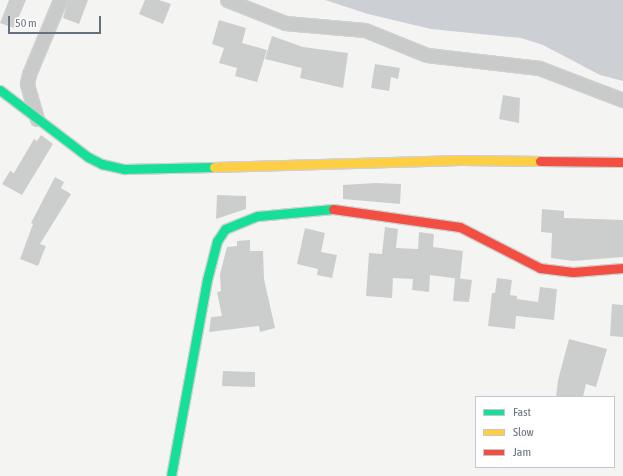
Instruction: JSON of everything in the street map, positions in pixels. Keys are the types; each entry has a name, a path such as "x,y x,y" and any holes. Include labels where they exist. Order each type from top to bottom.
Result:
{"street":[{"path":"37,119 27,83 29,74 60,0"},
{"path":"227,0 286,23 365,30 427,55 538,68 623,100"},
{"path":"0,90 88,157 102,164 124,169 461,160 623,162"},
{"path":"171,476 207,280 216,241 225,229 258,216 328,208 460,227 540,268 580,272 623,268"}],"shaded area":[{"path":"325,0 623,0 623,81 600,75 543,45 521,38 431,29 368,14"}],"building":[{"path":"9,0 26,0 14,28 0,23"},
{"path":"68,0 88,0 79,24 63,18"},
{"path":"145,0 159,0 171,4 163,24 139,14"},
{"path":"219,20 246,28 242,43 267,50 257,82 235,76 237,68 219,63 224,48 212,44"},
{"path":"272,36 303,47 348,53 343,88 300,78 302,68 265,59"},
{"path":"375,64 400,68 398,79 391,77 389,91 371,88"},
{"path":"503,95 520,98 519,123 499,119"},
{"path":"41,135 53,144 22,195 2,184 10,171 14,173 34,139 37,141"},
{"path":"55,177 64,182 61,188 71,194 40,244 46,246 38,266 20,259 33,224 31,223"},
{"path":"375,183 401,184 400,204 343,199 343,185"},
{"path":"217,195 246,196 246,209 216,219"},
{"path":"542,209 564,211 564,218 623,220 623,257 573,261 551,258 552,233 541,232"},
{"path":"385,227 398,229 396,248 418,249 419,232 434,234 433,247 463,251 460,279 430,275 429,292 412,290 413,279 393,278 392,298 366,296 369,253 382,254"},
{"path":"305,228 325,233 321,252 337,255 332,278 317,275 318,269 297,264"},
{"path":"250,240 250,251 263,251 264,279 275,328 260,332 259,326 209,332 211,317 222,316 217,292 221,291 220,274 227,247 237,246 237,241"},
{"path":"455,278 472,280 469,302 453,301"},
{"path":"497,278 512,280 510,295 517,296 517,299 538,302 540,287 557,289 554,320 516,316 515,329 488,326 492,293 495,293"},
{"path":"612,304 623,305 623,337 610,336"},
{"path":"569,339 607,349 596,387 586,384 583,396 556,396 558,380"},
{"path":"223,371 255,372 255,387 222,386"}],"traffic: fast":[{"path":"0,90 88,157 102,164 124,169 214,167"},
{"path":"171,476 207,280 217,241 225,229 258,216 333,209"}],"traffic: slow":[{"path":"214,167 461,160 540,161"}],"traffic: jam":[{"path":"540,161 623,162"},
{"path":"333,209 460,227 540,268 573,272 623,268"}]}
